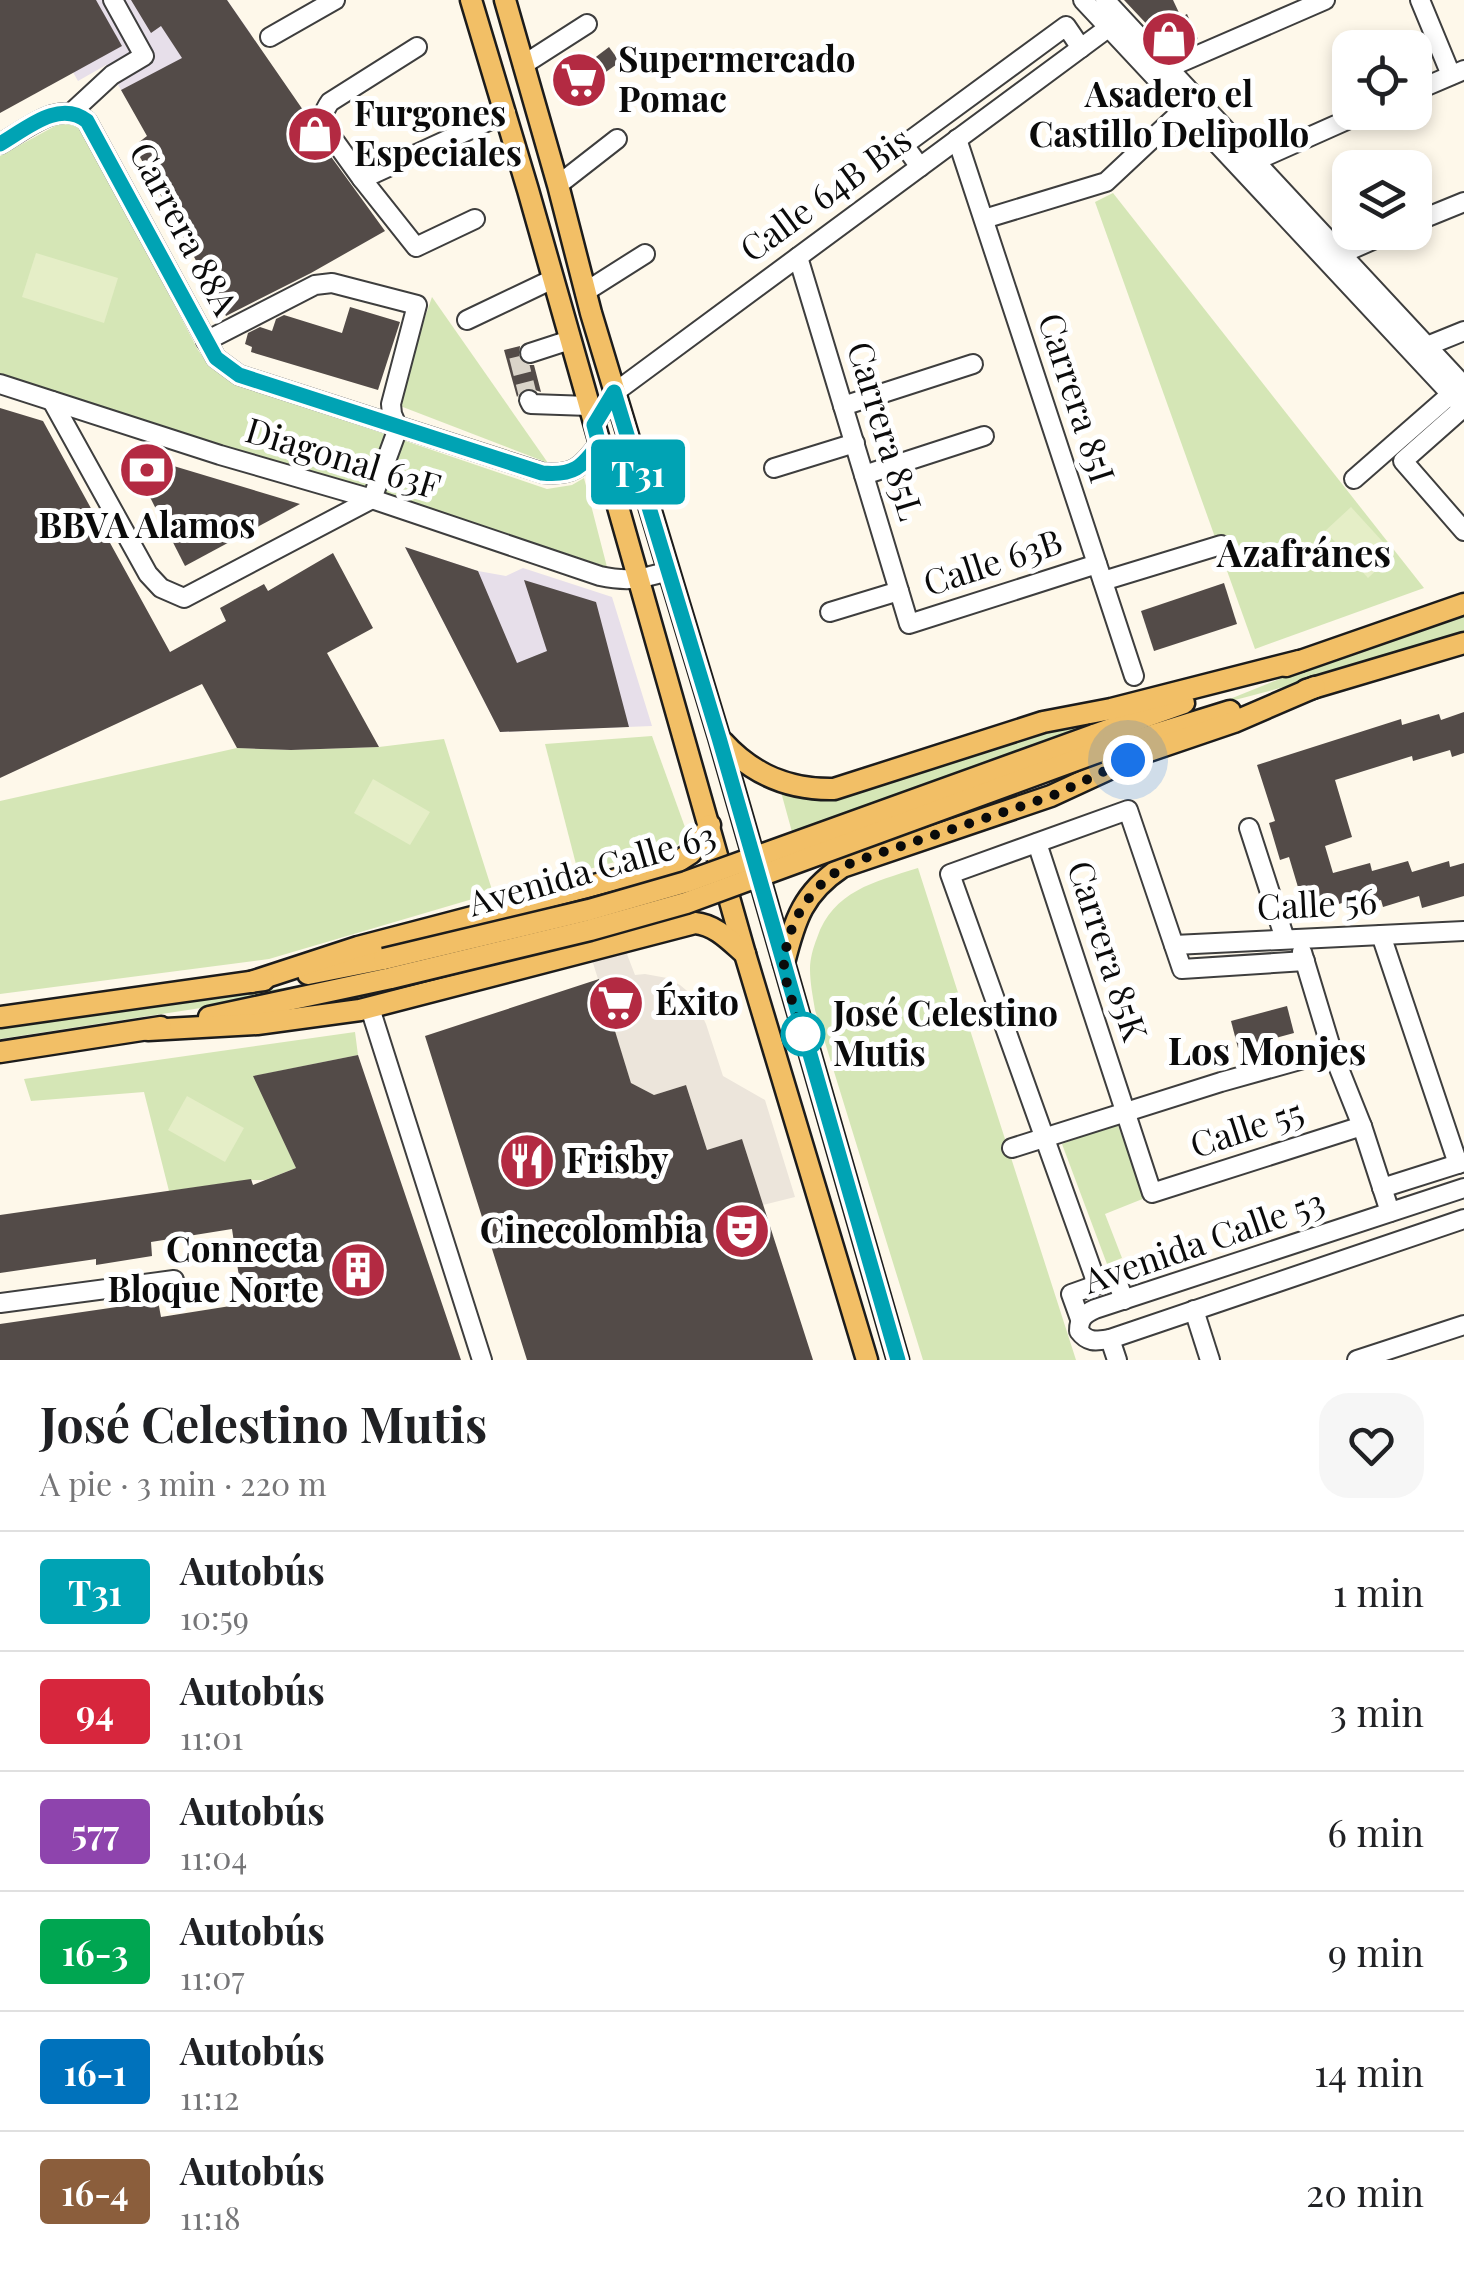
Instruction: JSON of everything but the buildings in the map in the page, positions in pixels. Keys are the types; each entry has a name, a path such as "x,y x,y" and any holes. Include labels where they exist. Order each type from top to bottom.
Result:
{"main road":[{"path":"472,0 745,954 866,1360"},
{"path":"505,0 614,392 719,738 898,1360"},
{"name":"Avenida Calle 63","path":"0,1052 148,1030 388,968 590,930 686,902 1299,661 1464,604"},
{"name":"Avenida Calle 63","path":"1096,744 1464,644"},
{"path":"719,738 738,758 763,775 802,787 834,788 1044,722 1112,709 1299,661"},
{"path":"784,967 804,904 816,887 842,868 1052,796 1146,752 1234,722 1315,687"},
{"path":"251,982 358,947 674,864 692,853 710,825"},
{"path":"148,1030 257,1024 370,1008 695,923 718,930 745,954"},
{"name":"Avenida Calle 63","path":"0,1018 327,971 388,968"}],"street":[{"path":"0,144 56,112 72,112 112,75 144,56 113,0"},
{"path":"270,36 335,0"},
{"path":"1082,0 1461,396"},
{"path":"1105,0 1427,346 1461,396"},
{"path":"1168,68 1325,0"},
{"path":"1420,0 1458,73 1432,84"},
{"path":"524,65 587,24"},
{"path":"920,166 904,145 1066,26 1081,48"},
{"path":"1108,28 1126,30 1164,72 1184,85"},
{"name":"Calle 64B Bis","path":"594,425 614,392 1108,28"},
{"path":"417,47 330,102 322,120 416,247 475,219"},
{"path":"984,219 1106,182 1184,109"},
{"name":"Carrera 88A","path":"72,112 87,121 94,132 216,358 239,375"},
{"path":"362,179 506,113"},
{"path":"1254,161 1332,127"},
{"path":"558,185 618,138"},
{"name":"Carrera 85I","path":"958,139 1134,676"},
{"path":"1432,215 1464,202"},
{"path":"1341,254 1350,250"},
{"path":"586,292 644,254"},
{"name":"Carrera 85L","path":"798,256 909,624"},
{"path":"468,320 553,279"},
{"path":"52,401 148,574 161,588 184,598 372,499 398,428 391,404 417,305 332,283 315,285 206,342"},
{"path":"1427,346 1464,331"},
{"path":"530,353 570,340"},
{"path":"843,406 973,364"},
{"name":"Diagonal 63F","path":"239,375 542,473 571,472 581,467 594,425"},
{"name":"Diagonal 63F","path":"0,384 372,499 600,576 638,580 668,570"},
{"path":"1354,478 1461,396"},
{"path":"1461,396 1402,461 1464,532"},
{"path":"529,400 531,404 594,425"},
{"path":"864,476 984,436"},
{"path":"774,468 854,444"},
{"name":"Calle 63B","path":"909,624 1221,545"},
{"name":"Calle 63B","path":"830,612 900,592"},
{"path":"1097,1284 950,874 1128,810 1182,969 1305,961"},
{"path":"1249,828 1291,939 1305,961 1332,1052 1390,1212"},
{"name":"Carrera 85K","path":"1037,843 1152,1193"},
{"name":"Calle 56","path":"1174,945 1464,931"},
{"path":"1382,934 1461,1163 1382,1188"},
{"path":"370,1008 482,1360"},
{"path":"1012,1148 1332,1052"},
{"name":"Calle 55","path":"1152,1193 1362,1126"},
{"path":"1459,1190 1464,1220"},
{"name":"Avenida Calle 53","path":"1459,1190 1095,1309 1080,1319 1079,1331 1094,1342 1110,1338 1464,1220"},
{"path":"1080,1319 1071,1294 1116,1278 1124,1300"},
{"path":"0,1304 174,1280"},
{"path":"1194,1310 1210,1360"},
{"path":"1358,1360 1409,1352 1464,1326"},
{"path":"1110,1338 1118,1360"}],"shaded area":[{"path":"32,0 227,0 251,34 129,103 106,65 78,81"},
{"path":"405,547 506,576 523,568 612,597 652,726 500,732"},
{"path":"625,949 635,975 667,978 692,995 723,1076 765,1100 795,1197 763,1205 742,1139 707,1150 686,1085 654,1095 631,1083 592,960"}],"green space":[{"path":"66,120 80,124 211,368 235,383 547,489 572,485 584,478 607,567 0,375 0,156"},
{"path":"1113,193 1424,588 1255,649 1095,202"},
{"path":"36,253 118,278 104,323 22,297"},
{"path":"432,297 548,463 395,404"},
{"path":"1351,507 1394,554 1368,578 1325,531"},
{"path":"1464,614 1464,632 1215,705 1297,672"},
{"path":"1098,721 792,832 781,792 803,796 1051,728"},
{"path":"652,736 686,830 678,845 578,872 545,744"},
{"path":"444,739 493,893 269,959 0,994 0,801 237,748 379,747"},
{"path":"373,779 430,812 410,845 354,813"},
{"path":"918,868 1076,1360 923,1360 815,1010 810,969 817,938 833,909 857,891"},
{"path":"361,977 265,998 0,1039 0,1028"},
{"path":"355,1032 358,1055 254,1076 296,1168 265,1180 169,1191 144,1092 31,1101 24,1079"},
{"path":"187,1096 244,1128 225,1162 168,1130"},
{"path":"1117,1123 1145,1198 1105,1214 1122,1258 1107,1264 1062,1144"}],"tunnel":[{"path":"529,400 518,356 530,353"}],"bus line":[{"name":"T31","path":"0,144 56,112 72,112 87,121 216,358 239,375 542,473 557,474 581,467 599,444 594,425 614,392 719,738 898,1360"}],"place":[{"name":"Asadero el Castillo Delipollo","path":"1169,39"},
{"name":"Supermercado Pomac","path":"579,80"},
{"name":"Furgones Especiales","path":"315,134"},
{"name":"BBVA Alamos","path":"147,470"},
{"name":"Éxito","path":"616,1003"},
{"name":"José Celestino Mutis","path":"803,1034"},
{"name":"Frisby","path":"527,1161"},
{"name":"Cinecolombia","path":"742,1231"},
{"name":"Connecta Bloque Norte","path":"358,1270"}],"district":[{"name":"Azafránes","path":"1304,554"},
{"name":"Los Monjes","path":"1267,1052"}],"route":[{"path":"803,1034 784,967 796,918 828,876 853,862 1052,796 1128,760"}]}
